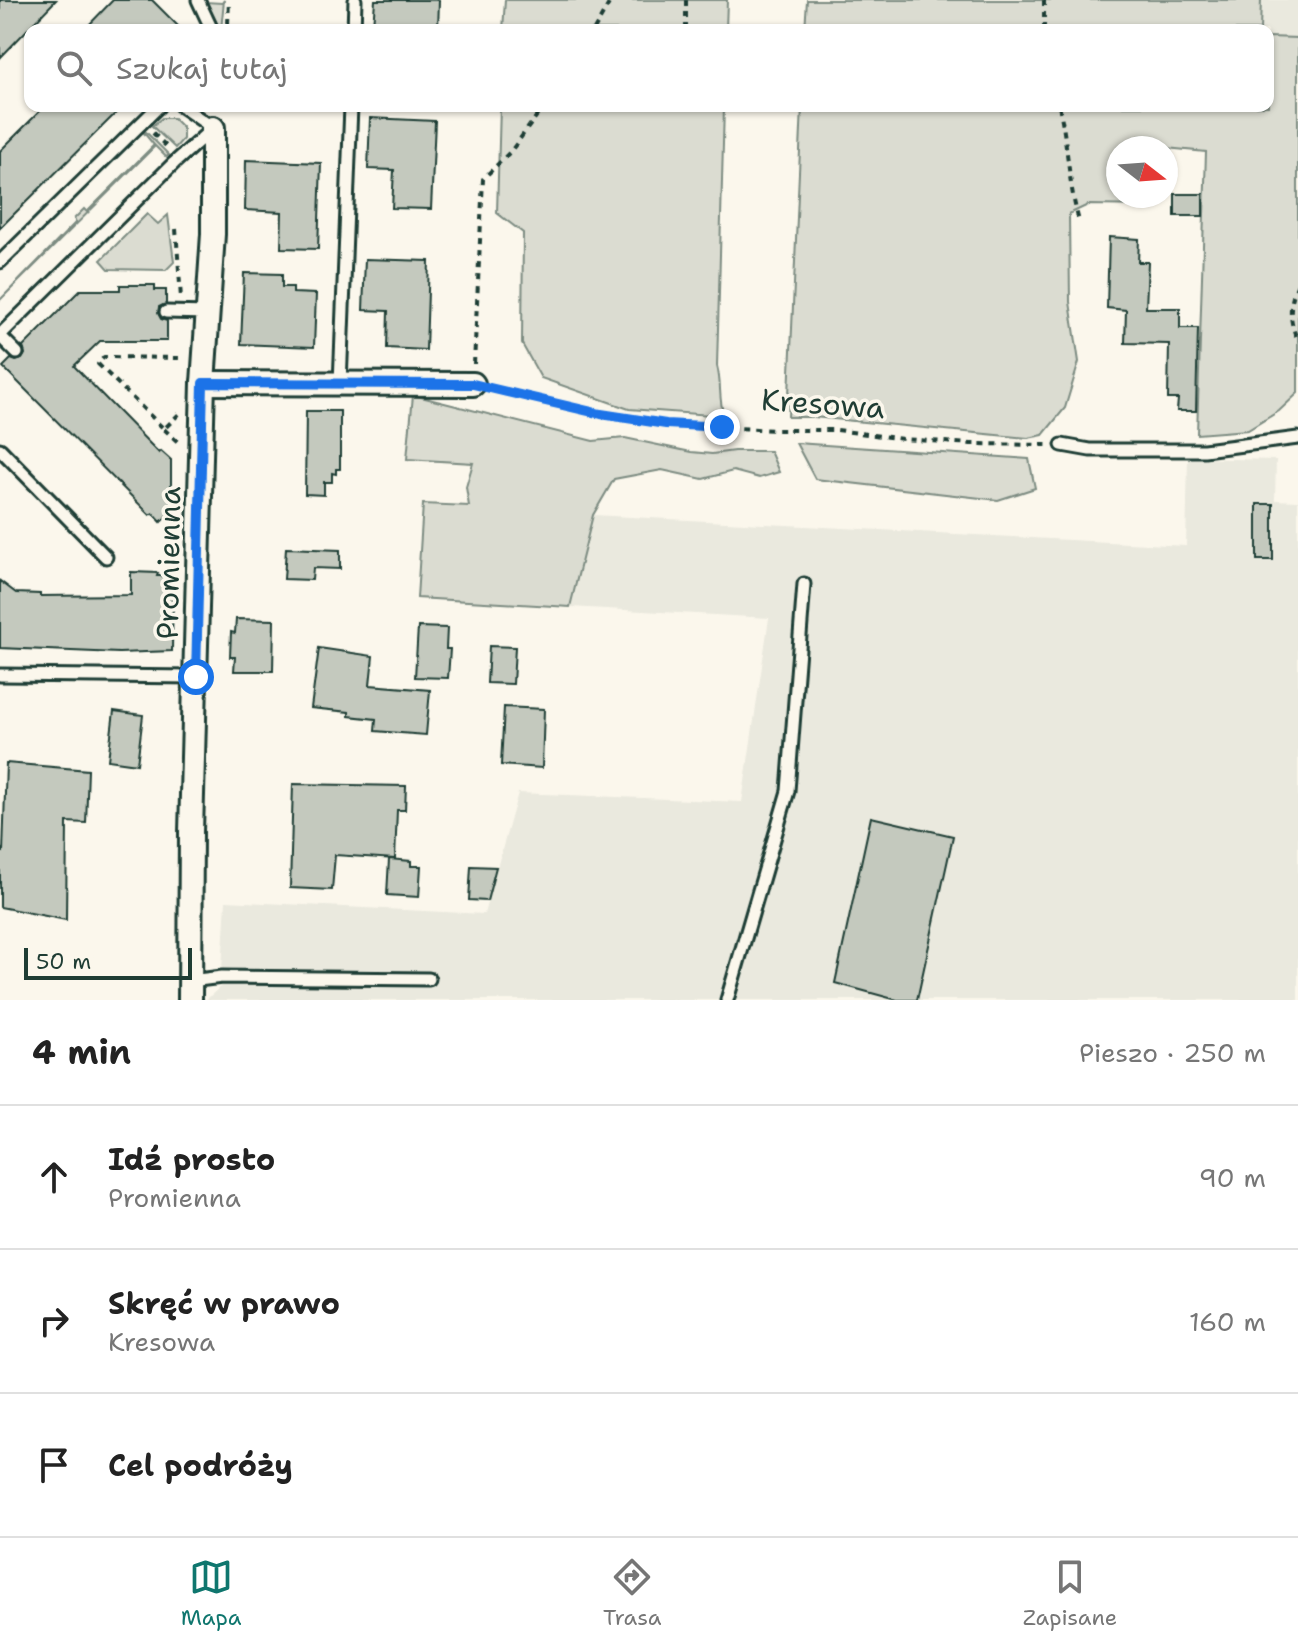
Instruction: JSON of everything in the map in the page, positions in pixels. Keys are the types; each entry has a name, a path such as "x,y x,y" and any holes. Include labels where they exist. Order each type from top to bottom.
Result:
{"street":[{"name":"Promienna","path":"190,990 191,832 203,383 213,234 213,128"},
{"path":"203,383 473,384"}],"lane":[{"path":"198,0 208,24"},
{"path":"354,24 355,0"},
{"path":"0,262 153,112"},
{"path":"17,353 0,335 213,128 190,112"},
{"path":"340,384 351,112"},
{"path":"166,312 209,313"},
{"path":"1062,445 1090,450 1204,450 1298,438"},
{"path":"0,449 106,557"},
{"path":"727,1000 788,791 804,584"},
{"path":"0,675 196,677"},
{"path":"190,990 222,977 429,979"}],"path":[{"path":"227,24 229,0"},
{"path":"597,24 611,0"},
{"path":"686,0 686,24"},
{"path":"1044,0 1044,24"},
{"path":"473,384 483,179 511,151 540,112"},
{"path":"1060,112 1067,141 1071,194 1079,221"},
{"path":"176,229 182,313"},
{"path":"1298,284 1290,311 1292,328 1298,341"},
{"path":"181,348 182,371"},
{"path":"182,358 104,357 98,364 189,453"},
{"name":"Kresowa","path":"473,384 601,414 666,424 837,430 971,444 1062,445"},
{"path":"164,429 182,411"}],"shaded area":[{"path":"224,0 222,24 217,24 206,2 222,3"},
{"path":"505,0 727,0 726,24 503,24"},
{"path":"807,0 1261,0 1260,24 805,24"},
{"path":"1261,0 1298,0 1298,38 1274,37 1274,24 1260,24"},
{"path":"1274,37 1298,38 1298,393 1279,411 1248,430 1197,434 1206,152 1178,149 1178,136 1106,136 1106,205 1088,205 1069,214 1070,302 1079,362 1065,408 1043,435 1028,438 788,417 802,112 1274,112"},
{"path":"500,112 724,112 717,366 724,416 629,409 541,378 522,344 523,233 497,213"},
{"path":"162,118 173,118 183,128 183,139 175,148 152,126"},
{"path":"146,132 169,155 166,157 155,146 0,300 76,222 74,219 84,209 87,212 154,145"},
{"path":"147,214 158,224 168,215 174,262 166,270 109,269 101,260"},
{"path":"413,395 593,441 625,438 712,454 770,451 779,472 759,478 733,471 703,479 662,470 614,479 593,515 570,607 417,598 423,504 469,506 466,487 473,463 407,459"},
{"path":"796,443 1029,459 1035,488 998,500 815,479"},
{"path":"1188,458 1276,460 1275,500 1298,501 1298,1000 206,1000 221,986 226,901 484,914 518,793 742,802 769,618 570,607 593,515 1186,546"}],"building":[{"path":"0,0 56,0 33,24 24,24 24,33 0,58"},
{"path":"113,0 152,0 176,24 90,24"},
{"path":"375,0 439,0 438,24 373,24"},
{"path":"39,112 117,112 0,228 0,151"},
{"path":"370,118 435,121 431,209 392,208 394,170 368,169"},
{"path":"246,160 321,163 318,249 281,248 282,212 245,210"},
{"path":"1178,194 1203,194 1203,216 1175,216"},
{"path":"1109,237 1139,239 1138,262 1148,262 1146,308 1180,308 1180,328 1198,328 1196,411 1177,411 1178,399 1168,399 1169,344 1125,343 1126,310 1107,308"},
{"path":"365,259 429,261 426,350 387,348 388,311 363,310"},
{"path":"244,273 282,274 282,287 293,287 293,293 316,294 314,347 241,344"},
{"path":"120,285 155,285 155,290 166,290 166,304 159,307 158,313 161,319 167,321 167,341 100,341 74,366 159,453 161,451 171,460 171,512 161,522 153,513 150,515 3,367 11,359 22,359 25,354 23,347 80,290 120,290"},
{"path":"306,411 340,411 340,469 336,469 336,474 332,473 332,482 324,482 324,495 305,494"},
{"path":"1257,504 1273,504 1273,560 1257,560"},
{"path":"286,548 340,550 340,569 313,568 312,580 284,579"},
{"path":"131,572 173,576 172,651 119,653 0,648 0,581 16,593 40,596 131,595"},
{"path":"236,619 274,620 273,671 234,671 235,657 230,657 231,632 235,633"},
{"path":"418,627 447,628 446,649 450,649 448,678 415,677"},
{"path":"489,646 515,647 513,684 487,683"},
{"path":"319,648 373,656 370,685 430,690 426,735 375,731 376,719 311,708"},
{"path":"504,707 544,709 542,768 501,765"},
{"path":"114,711 143,715 137,764 108,760"},
{"path":"6,763 88,770 86,823 67,822 66,920 0,907"},
{"path":"293,784 406,786 405,810 397,810 395,859 335,855 332,890 290,888"},
{"path":"871,817 953,836 917,1000 897,1000 835,983"},
{"path":"389,859 411,861 411,866 421,866 419,897 387,895"},
{"path":"471,866 496,867 487,901 469,900"}],"route":[{"path":"196,677 203,383 473,384 601,414 666,424 722,427"}]}
